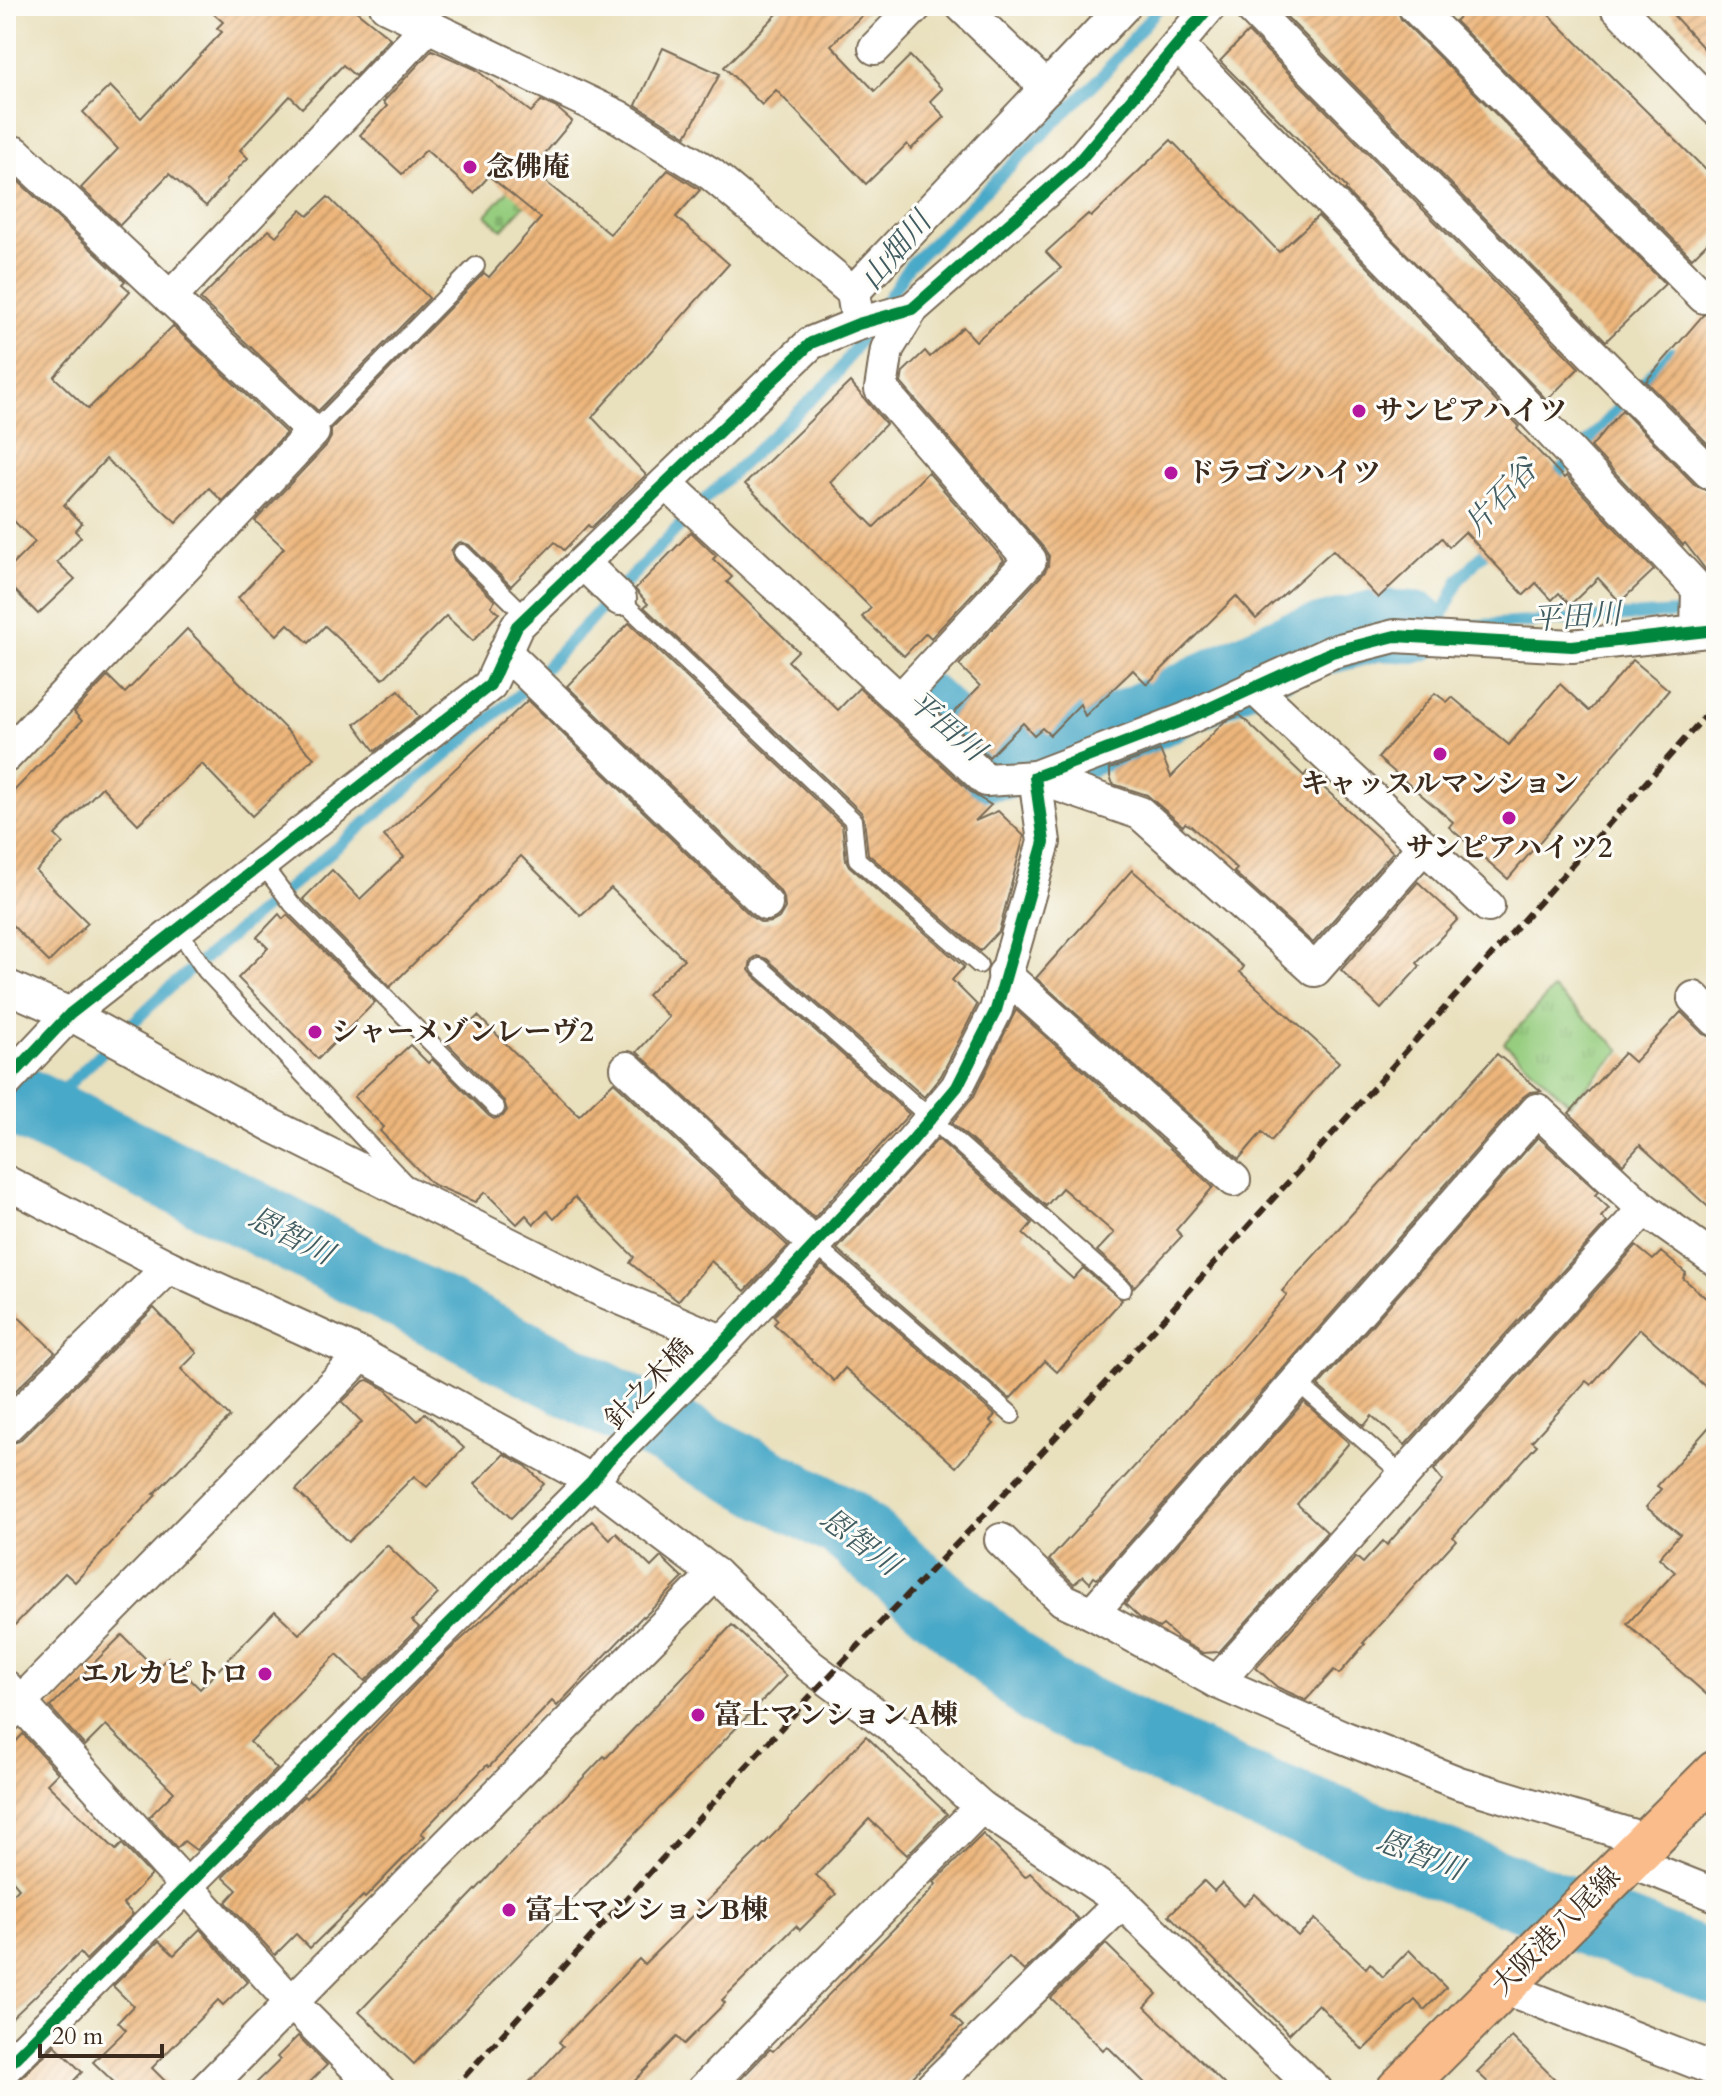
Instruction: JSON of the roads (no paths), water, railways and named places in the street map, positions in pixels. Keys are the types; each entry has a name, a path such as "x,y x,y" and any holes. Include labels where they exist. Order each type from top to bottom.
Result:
{"main road":[{"name":"大阪港八尾線","path":"1399,2090 1716,1773"}],"street":[{"path":"386,6 619,117 711,174 880,318 887,349 881,389 1030,560 901,699"},
{"path":"875,48 916,6"},
{"path":"962,6 1047,88"},
{"path":"853,292 1124,6"},
{"path":"766,904 522,669 517,626 527,617 603,582 684,500 811,343 880,318 1075,166 1210,6"},
{"path":"1249,6 1709,472 1716,465"},
{"path":"1414,6 1704,297"},
{"path":"1616,6 1716,109"},
{"path":"170,298 428,26"},
{"path":"684,500 986,780 1035,777 1184,720 1332,652 1395,636 1572,646 1707,631 1698,589 1449,323 1178,46"},
{"path":"6,163 16,153 313,432 6,756"},
{"path":"6,1082 64,1022 184,940 269,874 490,685 522,669"},
{"path":"1253,687 1488,906"},
{"path":"1035,777 1140,813 1315,970 1424,846"},
{"name":"針之木橋","path":"6,2067 600,1470 724,1342 957,1087 996,1010 992,969 1044,842 1035,777"},
{"path":"992,969 1234,1180"},
{"path":"6,986 64,1022 112,1038 273,1126 601,1290 724,1342"},
{"path":"627,1068 814,1244"},
{"path":"1092,1613 1537,1110 1644,1209 1715,1257"},
{"path":"6,1182 169,1267 362,1355 600,1470 715,1574 810,1666 890,1725 981,1807 1122,1902 1316,2090"},
{"path":"1217,1682 1644,1209"},
{"path":"6,1427 169,1267"},
{"path":"362,1355 11,1702 292,2003 379,2090"},
{"path":"1001,1540 1063,1600 1217,1682 1343,1737 1637,1850 1716,1895"},
{"path":"205,2090 715,1574"},
{"path":"703,2090 981,1807"},
{"path":"929,2090 1122,1902"},
{"path":"1500,1986 1716,2070"}],"lane":[{"path":"313,432 476,266"},
{"path":"462,553 527,617"},
{"path":"603,582 853,820 857,859 992,969"},
{"path":"269,874 292,904 496,1108"},
{"path":"184,940 206,971 422,1200"},
{"path":"760,967 1123,1289"},
{"path":"814,1244 1012,1415"},
{"path":"1297,1382 1403,1475"}],"waterway":[{"name":"山畑川","path":"879,312 909,266 1101,77 1160,6"},
{"name":"山畑川","path":"39,1113 168,989 524,690 702,502 835,377 868,328"},
{"name":"片石谷","path":"1548,484 1672,352"},
{"name":"片石谷","path":"1446,627 1437,627 1459,580 1494,542"},
{"name":"平田川","path":"1465,626 1708,611 1716,606"},
{"name":"平田川","path":"922,707 984,765 1040,759 1130,724 1294,647 1378,625 1414,627"},
{"name":"恩智川","path":"6,1095 224,1201 844,1523 1042,1692 1243,1787 1716,1970"}],"railway":[{"path":"452,2090 813,1693 991,1508 1333,1133 1716,704"}],"place":[{"name":"念佛庵","path":"470,167"},
{"name":"サンピアハイツ","path":"1359,411"},
{"name":"ドラゴンハイツ","path":"1171,473"},
{"name":"キャッスルマンション","path":"1440,754"},
{"name":"サンピアハイツ2","path":"1509,818"},
{"name":"シャーメゾンレーヴ2","path":"315,1032"},
{"name":"エルカピトロ","path":"265,1674"},
{"name":"富士マンションA棟","path":"698,1715"},
{"name":"富士マンションB棟","path":"509,1910"}]}
